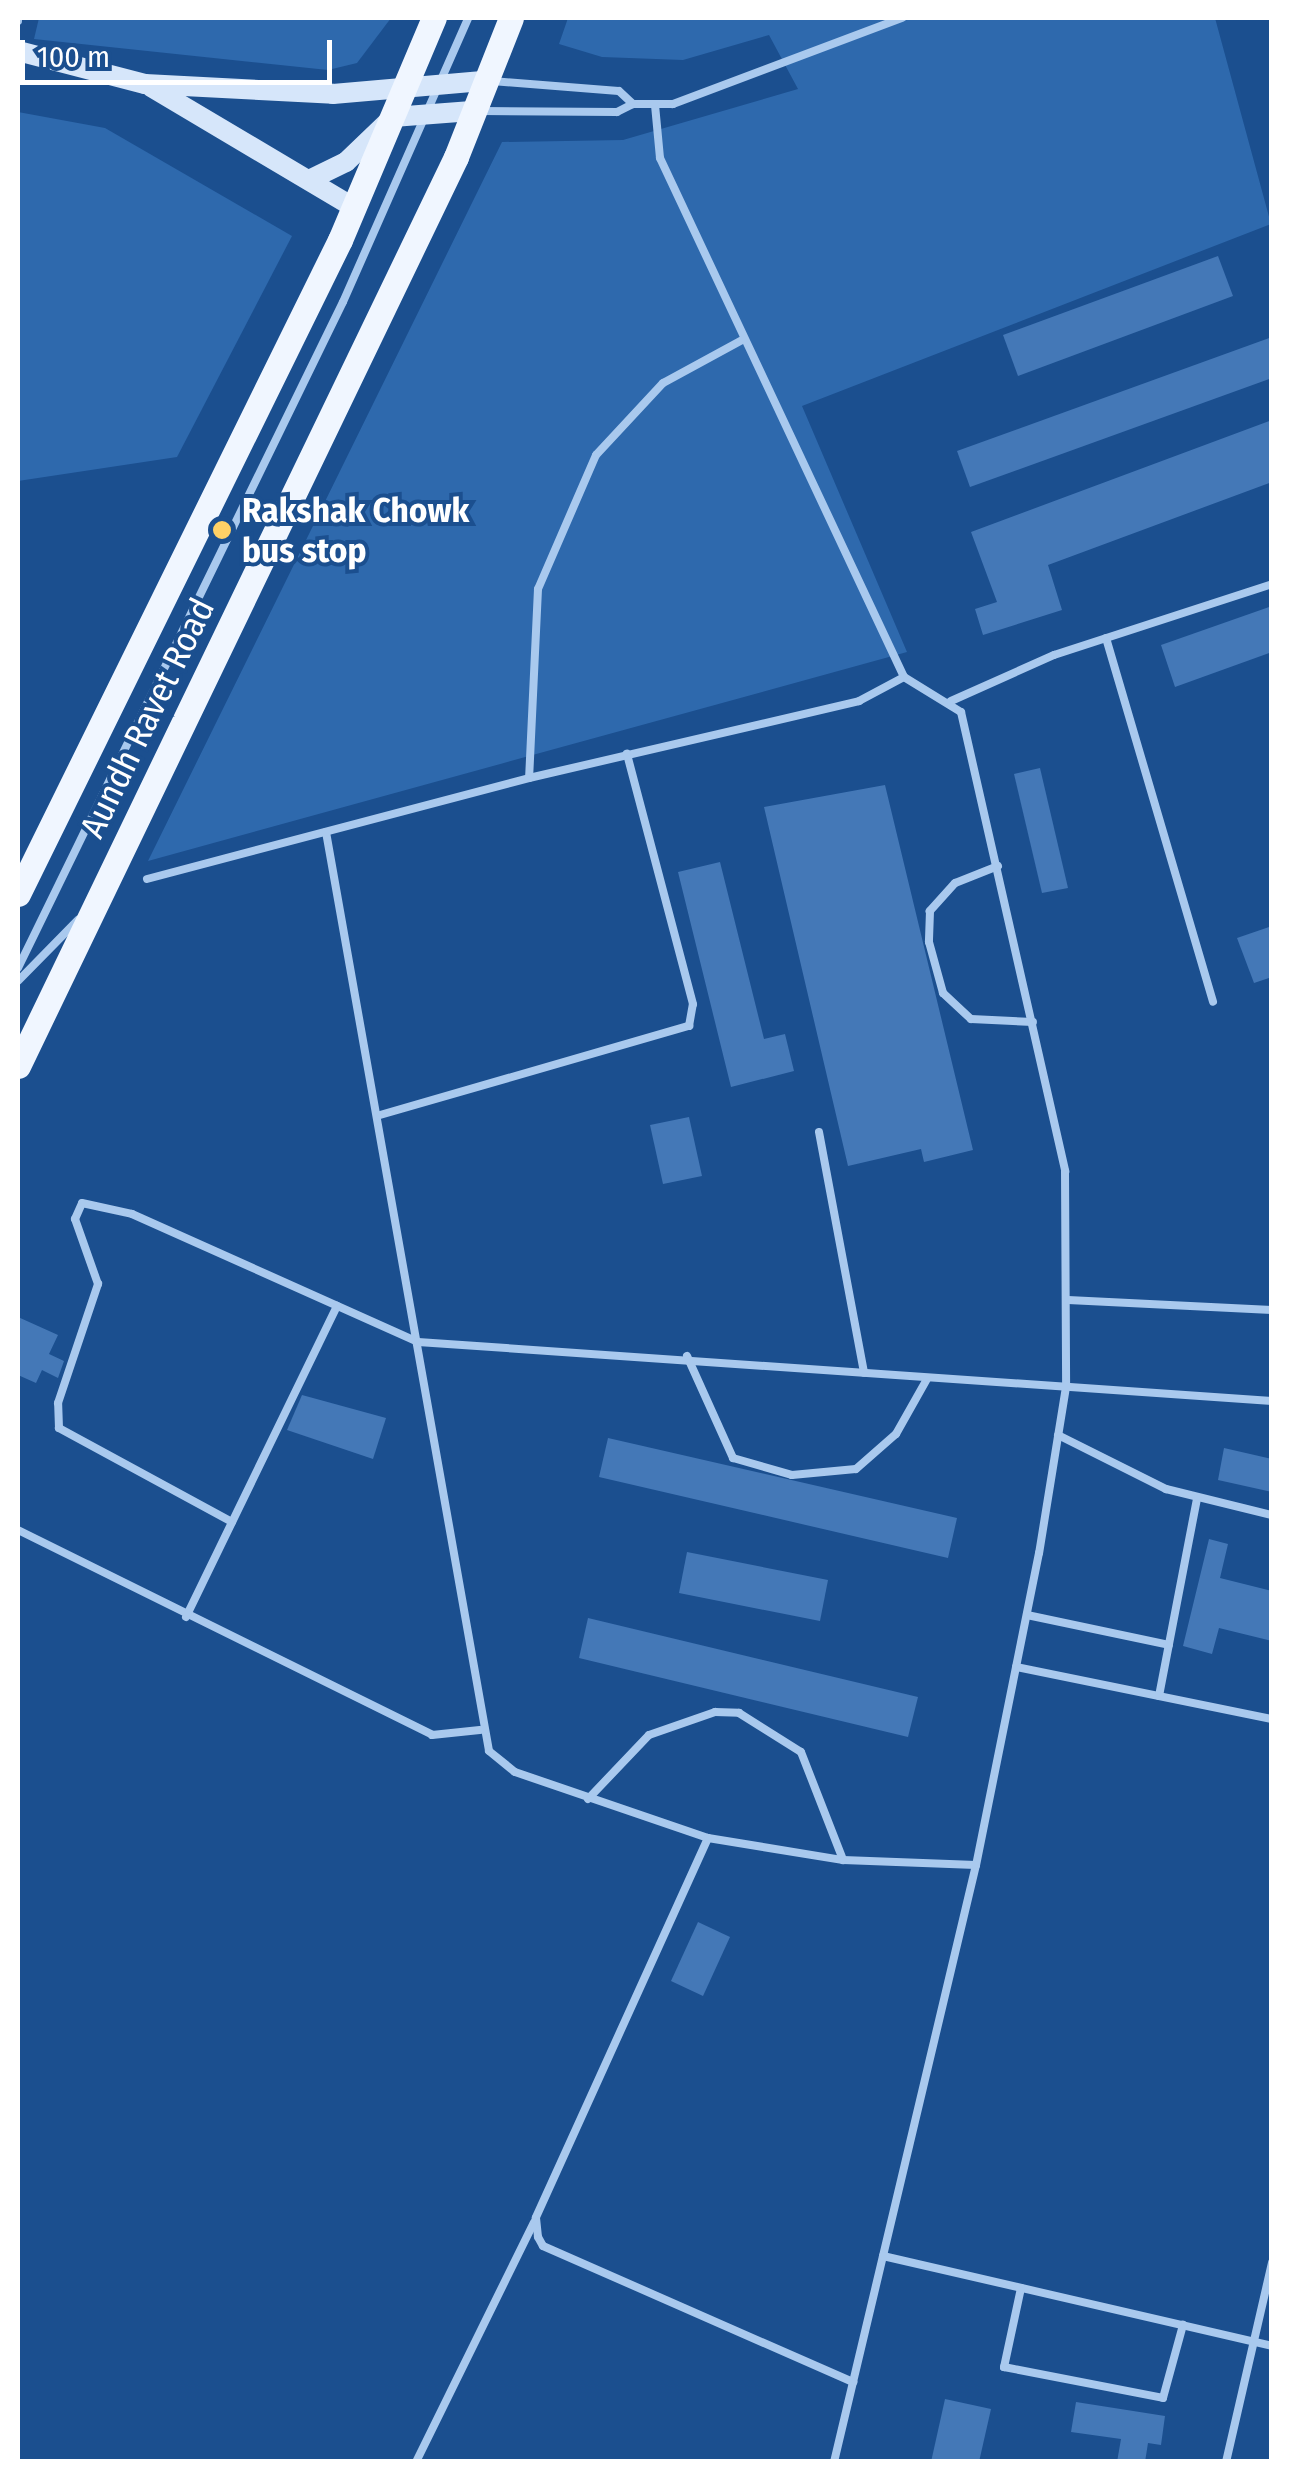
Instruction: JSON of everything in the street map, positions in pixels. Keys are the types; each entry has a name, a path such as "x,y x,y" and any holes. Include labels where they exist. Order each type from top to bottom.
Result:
{"main road":[{"name":"Aundh Ravet Road","path":"18,894 353,206 409,84 434,18"},
{"name":"Aundh Ravet Road","path":"18,1066 472,110 511,18"}],"street":[{"path":"18,52 144,84 333,94 482,80"},
{"path":"144,84 353,206"},
{"path":"309,180 346,162 394,117 472,110"}],"lane":[{"path":"18,968 342,302 468,18"},
{"path":"472,110 618,112 633,104 654,105 902,18"},
{"path":"482,80 619,91 633,104"},
{"path":"654,105 660,158 904,676 951,701 967,728 1065,1171 1066,1387 1027,1615 976,1865 834,2462"},
{"path":"529,778 538,590 596,456 663,383 744,338"},
{"path":"951,701 1106,638 1272,584"},
{"path":"1106,638 1213,1002"},
{"path":"147,879 529,778 859,701 904,676"},
{"path":"380,1115 689,1026 692,1004 627,754"},
{"path":"326,832 380,1115 480,1730 500,1764 588,1799 708,1838 843,1860 976,1865"},
{"path":"998,866 955,883 930,911 929,942 942,993 971,1019 1033,1022"},
{"path":"18,980 98,899"},
{"path":"819,1132 864,1373"},
{"path":"232,1522 58,1428 58,1402 98,1284 77,1209 95,1200 418,1342 687,1356 927,1379 1272,1401"},
{"path":"1068,1300 1272,1310"},
{"path":"186,1617 338,1306"},
{"path":"687,1356 733,1458 792,1475 856,1469 896,1434 927,1379"},
{"path":"1058,1435 1197,1498 1272,1514"},
{"path":"1159,1696 1197,1498"},
{"path":"18,1530 186,1617 432,1735 480,1730"},
{"path":"1027,1615 1169,1645"},
{"path":"1016,1667 1272,1719"},
{"path":"588,1799 649,1735 714,1712 738,1713 800,1752 843,1860"},
{"path":"416,2462 536,2218 708,1838"},
{"path":"536,2218 544,2246 853,2382"},
{"path":"883,2256 1272,2346"},
{"path":"1226,2462 1257,2342 1272,2262"},
{"path":"1021,2288 1004,2367 1164,2398 1184,2326"}],"shaded area":[{"path":"39,18 391,18 357,63 328,70 34,39"},
{"path":"568,18 1215,18 1271,224 802,406 907,652 148,861 502,142 623,140 798,89 769,35 683,60 602,57 559,44"},
{"path":"18,112 105,128 292,236 177,457 18,481"}],"building":[{"path":"1218,256 1233,296 1018,376 1003,335"},
{"path":"1272,337 1272,378 970,487 957,451"},
{"path":"1272,420 1272,482 1048,565 1062,610 983,635 975,609 997,602 971,532"},
{"path":"1272,606 1272,652 1175,687 1161,645"},
{"path":"1040,768 1068,888 1042,893 1014,774"},
{"path":"885,785 973,1150 924,1162 921,1149 848,1166 764,807"},
{"path":"720,862 764,1039 785,1034 794,1071 731,1087 678,872"},
{"path":"1272,926 1272,977 1254,983 1237,938"},
{"path":"689,1117 702,1176 663,1184 650,1125"},
{"path":"18,1317 58,1335 49,1354 64,1361 58,1378 42,1370 36,1383 18,1375"},
{"path":"302,1395 386,1418 373,1459 287,1430"},
{"path":"608,1438 957,1518 948,1558 599,1477"},
{"path":"1224,1448 1272,1459 1272,1492 1218,1480"},
{"path":"1209,1539 1228,1544 1220,1578 1272,1591 1272,1641 1219,1628 1212,1654 1183,1646"},
{"path":"687,1552 828,1580 820,1621 679,1593"},
{"path":"588,1618 918,1697 908,1737 579,1658"},
{"path":"698,1922 730,1937 703,1996 671,1981"},
{"path":"945,2399 991,2409 979,2462 931,2462"},
{"path":"1076,2402 1165,2416 1161,2445 1148,2443 1145,2462 1117,2462 1121,2439 1071,2432"}],"place":[{"name":"Rakshak Chowk bus stop","path":"222,530"}]}
